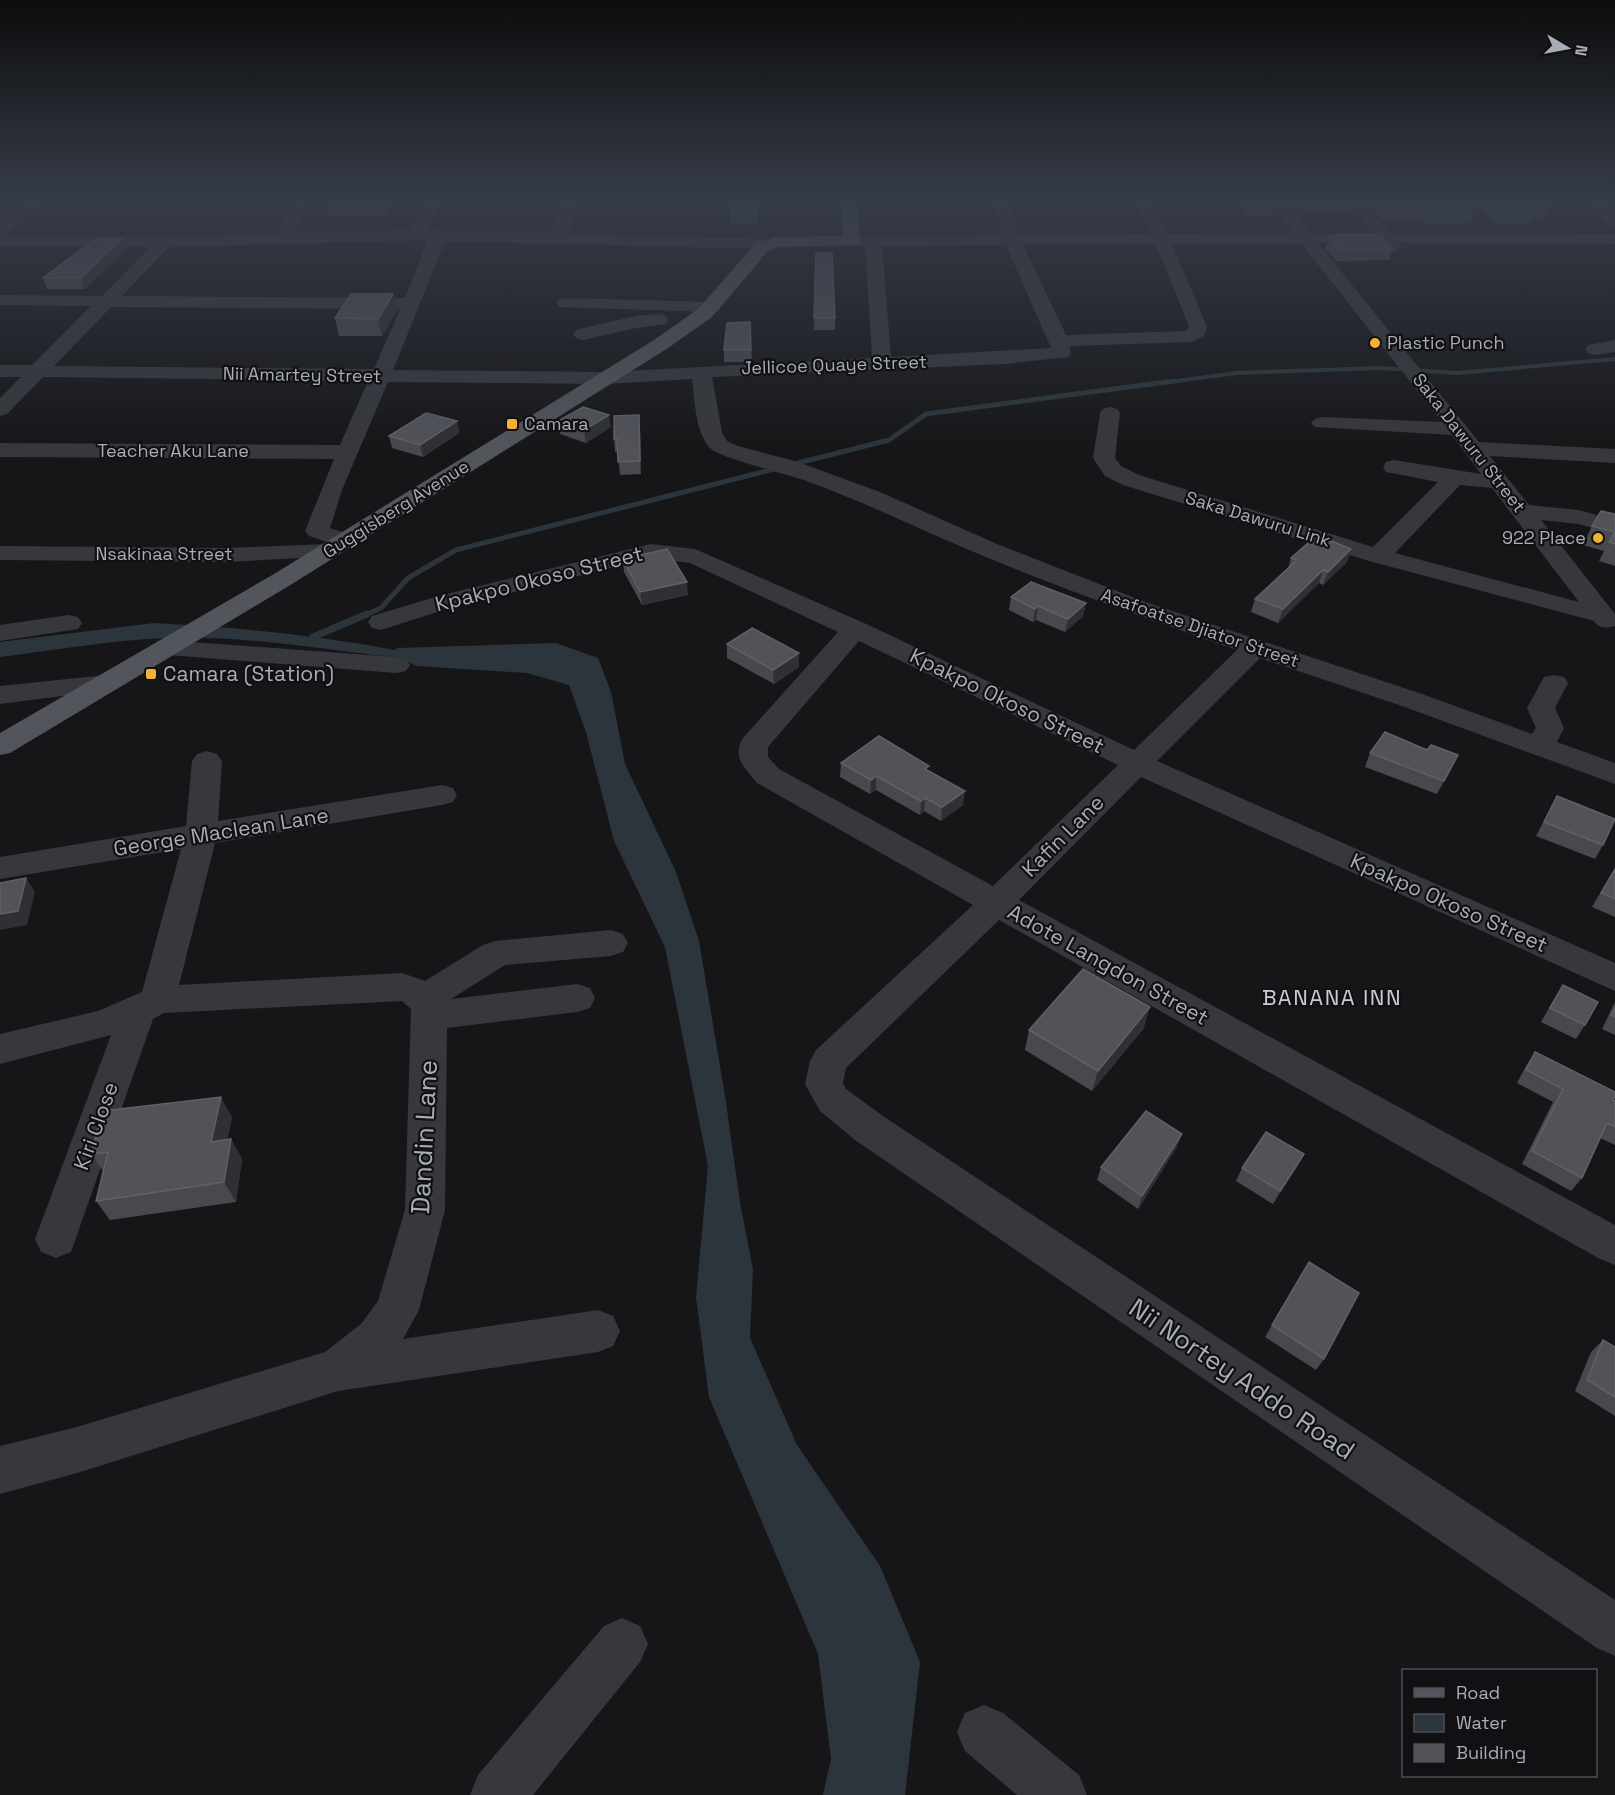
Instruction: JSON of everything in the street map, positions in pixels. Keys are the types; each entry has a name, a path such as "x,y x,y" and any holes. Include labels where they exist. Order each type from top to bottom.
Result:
{"main road":[{"name":"Guggisberg Avenue","path":"0,746 336,546 694,323 712,307 730,285"}],"street":[{"path":"0,410 123,285"},
{"path":"336,546 317,531 347,452 419,285"},
{"path":"876,285 882,363"},
{"path":"1033,285 1061,346"},
{"name":"Jellicoe Quaye Street","path":"605,378 1005,358 1059,354 1061,346 1183,338 1197,332 1198,327 1181,285"},
{"name":"Saka Dawuru Street","path":"1343,285 1400,354 1609,623"},
{"path":"0,300 109,299 412,304"},
{"path":"565,303 712,307"},
{"path":"583,334 649,320 694,323"},
{"path":"1595,349 1615,346"},
{"name":"Nii Amartey Street","path":"0,371 605,378"},
{"name":"Asafoatse Djiator Street","path":"700,372 711,432 719,445 744,455 790,467 872,498 1040,570 1139,608 1413,700 1615,774"},
{"name":"Saka Dawuru Link","path":"1110,413 1104,458 1113,471 1131,480 1378,556 1609,623"},
{"path":"1322,423 1457,429"},
{"path":"1473,448 1615,456"},
{"name":"Teacher Aku Lane","path":"0,450 347,452"},
{"path":"1394,467 1454,478 1498,482"},
{"path":"1378,556 1454,478"},
{"path":"1521,510 1579,517 1615,527"},
{"name":"Nsakinaa Street","path":"0,553 227,555 336,546"},
{"name":"Kpakpo Okoso Street","path":"381,622 444,602 651,551 695,556 1137,763 1615,978"},
{"path":"0,633 69,622"},
{"name":"Adote Langdon Street","path":"855,629 753,745 753,759 768,776 1615,1246"},
{"path":"173,643 396,664"},
{"name":"Kafin Lane","path":"869,1128 833,1100 824,1084 829,1061 996,903 1254,648"},
{"path":"0,695 106,683"},
{"path":"1540,746 1550,728 1541,708 1554,683"},
{"name":"Kiri Close","path":"56,1239 147,1006 201,835 207,761"},
{"name":"George Maclean Lane","path":"0,867 442,795"},
{"path":"427,1007 495,954 611,943"},
{"path":"0,1049 113,1021 147,1006 402,987 418,991 427,1007"},
{"path":"427,1007 577,999"},
{"name":"Dandin Lane","path":"0,1470 77,1450 337,1370 378,1339 397,1310 425,1210 427,1007"},
{"name":"Nii Nortey Addo Road","path":"869,1128 1615,1630"},
{"path":"337,1370 598,1331"},
{"path":"498,1795 622,1644"},
{"path":"984,1732 1059,1795"}],"water":[{"path":"154,623 275,632 395,650 397,648 556,643 598,658 611,692 625,764 676,872 699,941 740,1203 753,1269 750,1338 797,1445 880,1566 920,1662 905,1795 823,1795 831,1759 818,1654 709,1397 696,1297 708,1166 665,947 614,841 586,732 569,685 527,673 416,666 401,658 226,639 147,639 0,657 0,642"}],"building":[{"path":"815,285 833,285 835,318 814,318"},
{"path":"351,294 393,294 378,319 335,318"},
{"path":"750,322 751,350 724,350 727,323"},
{"path":"583,407 609,415 584,430 558,421"},
{"path":"426,413 457,421 420,445 389,436"},
{"path":"639,415 640,461 618,462 617,439 614,439 614,416"},
{"path":"1601,511 1615,514 1615,532 1592,526"},
{"path":"1615,532 1615,544 1609,542"},
{"path":"1317,535 1351,549 1328,572 1323,570 1283,609 1255,599 1297,560 1291,558"},
{"path":"667,549 687,582 640,592 623,559"},
{"path":"1031,582 1086,603 1068,619 1038,606 1035,609 1011,597"},
{"path":"752,628 799,653 773,670 727,644"},
{"path":"1385,732 1427,750 1431,745 1458,755 1444,781 1370,753"},
{"path":"879,736 929,766 925,769 965,791 942,807 925,798 921,801 876,776 871,780 841,763"},
{"path":"1557,796 1615,819 1603,845 1544,822"},
{"path":"1615,869 1615,899 1601,893"},
{"path":"26,878 18,911 0,914 0,883"},
{"path":"1083,969 1150,1007 1098,1071 1029,1030"},
{"path":"1563,985 1598,1002 1585,1025 1550,1008"},
{"path":"1535,1052 1615,1092 1613,1100 1615,1101 1615,1127 1607,1123 1582,1178 1532,1151 1563,1089 1526,1070"},
{"path":"221,1097 211,1142 231,1139 224,1182 96,1201 108,1152 91,1154 103,1111"},
{"path":"1146,1111 1182,1134 1142,1196 1101,1167"},
{"path":"1266,1132 1304,1154 1280,1191 1242,1168"},
{"path":"1309,1262 1359,1293 1324,1359 1272,1325"},
{"path":"1603,1340 1615,1347 1615,1397 1587,1380"}],"waterway":[{"path":"1162,383 1236,373 1380,368 1457,373 1615,359"},
{"path":"790,465 889,440 926,414 1174,381"},
{"path":"363,616 381,608 408,578 456,550 778,468"},
{"path":"313,637 367,614"}],"place":[{"name":"Plastic Punch","path":"1375,343"},
{"name":"Camara","path":"512,424"},
{"name":"922 Place","path":"1598,538"},
{"name":"Camara (Station)","path":"151,674"}],"district":[{"name":"BANANA INN","path":"1332,997"}]}
